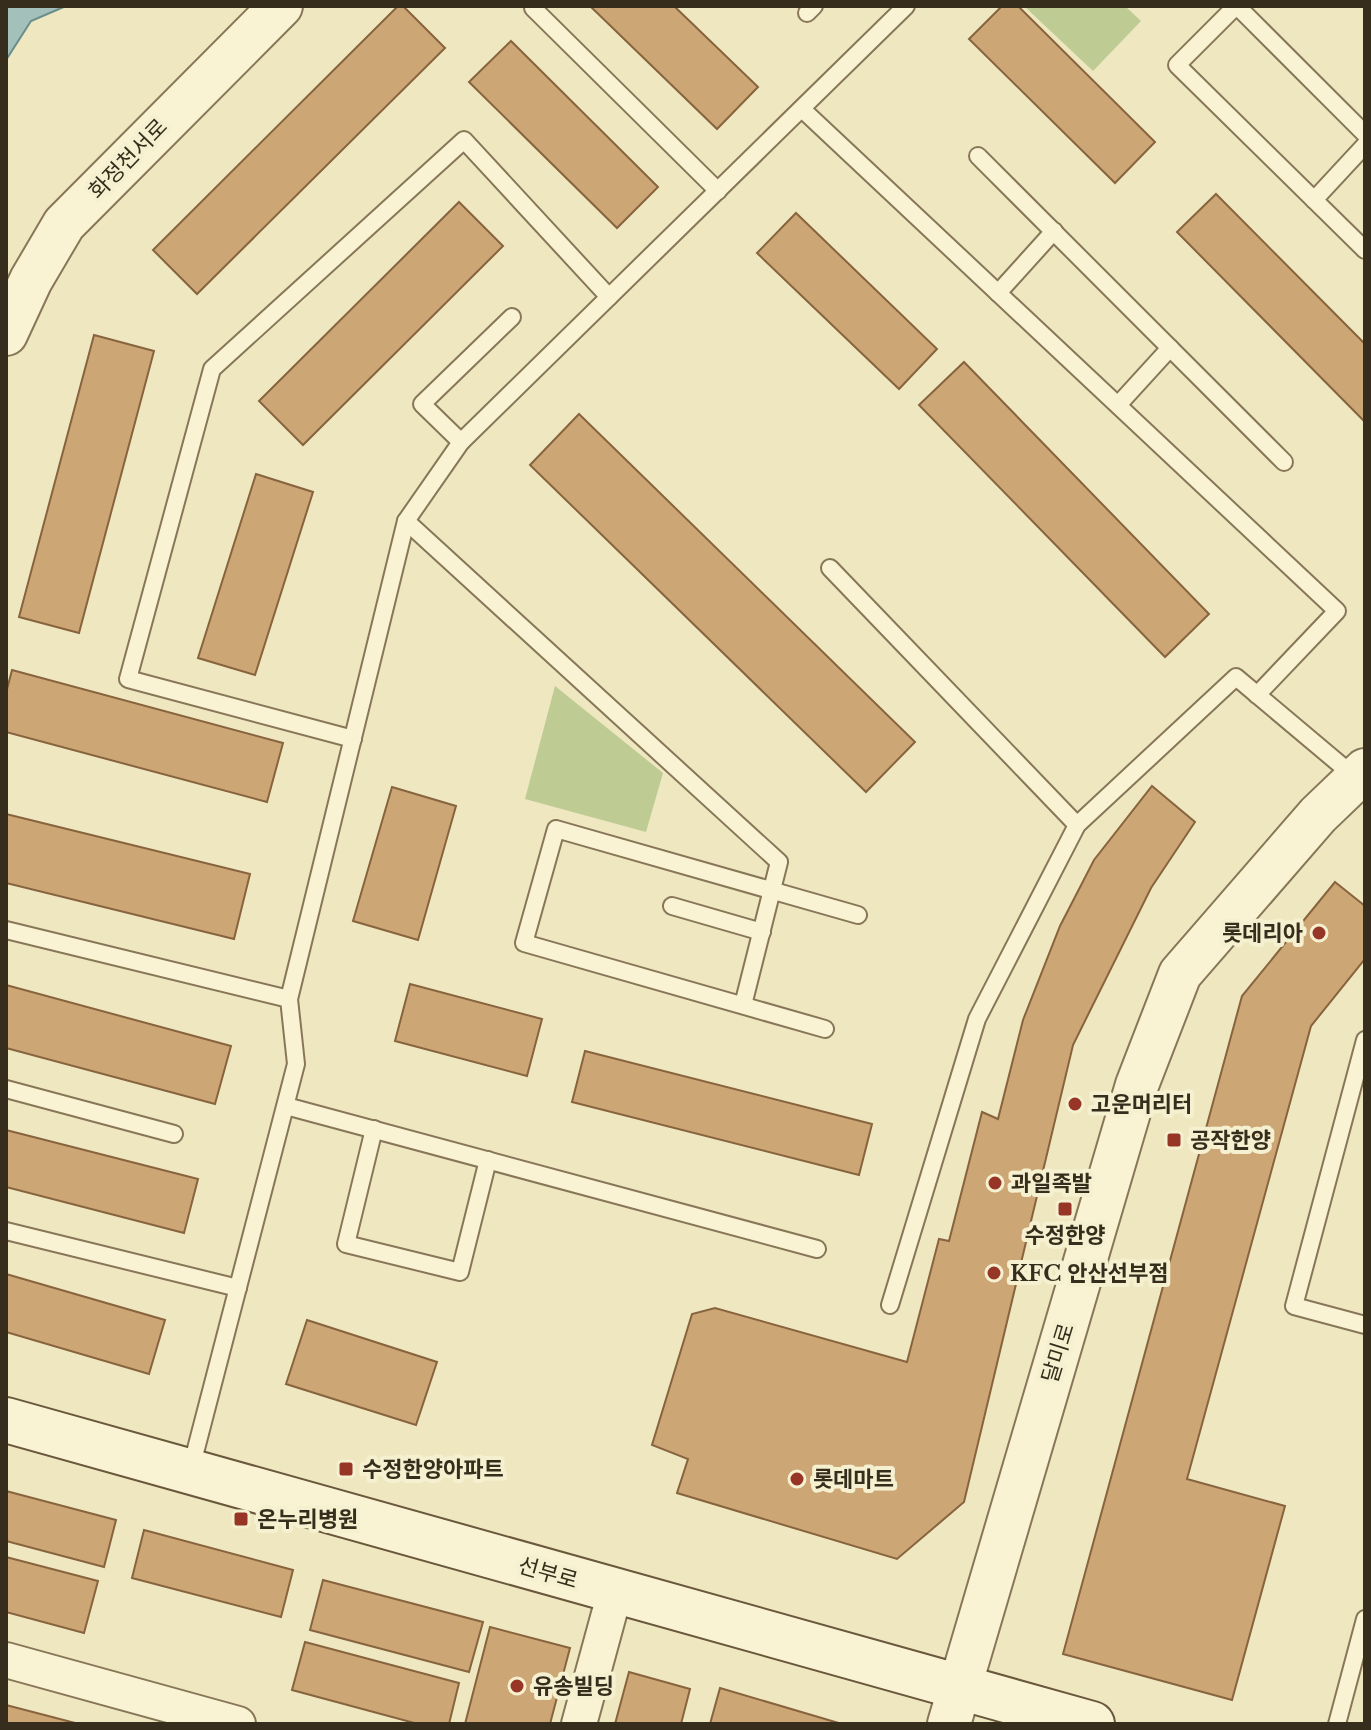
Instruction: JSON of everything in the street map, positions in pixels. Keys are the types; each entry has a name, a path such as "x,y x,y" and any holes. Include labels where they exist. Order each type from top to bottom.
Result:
{"main road":[{"name":"선부로","path":"6,1420 615,1592 954,1706 1092,1724"}],"street":[{"name":"화정천서로","path":"6,334 31,280 64,224 281,6"},
{"name":"달미로","path":"954,1706 1137,1085 1180,974 1318,815 1361,774"},
{"path":"579,1724 615,1592"},
{"path":"6,1660 238,1724"}],"lane":[{"path":"190,1472 296,1064 289,999 406,521 461,442 906,6"},
{"path":"1365,134 1236,6 1177,65 1365,250"},
{"path":"533,8 718,191"},
{"path":"802,109 1337,611 1257,695"},
{"path":"353,739 128,679 212,369 464,140 609,297"},
{"path":"1314,200 1365,145"},
{"path":"978,156 1284,462"},
{"path":"998,293 1054,231"},
{"path":"461,442 422,404 512,317"},
{"path":"1118,405 1170,348"},
{"path":"406,521 779,862 743,1005"},
{"path":"830,568 1077,825"},
{"path":"890,1305 977,1019 1077,825 1236,677 1361,774"},
{"path":"825,1029 524,943 556,829 858,915"},
{"path":"672,906 762,932"},
{"path":"6,930 289,999"},
{"path":"1365,1040 1294,1306 1365,1325"},
{"path":"6,1089 174,1134"},
{"path":"286,1106 817,1249"},
{"path":"374,1129 346,1244 460,1272 488,1160"},
{"path":"6,1231 238,1288"},
{"path":"1337,1724 1365,1619"}],"green space":[{"path":"1024,6 1125,6 1141,21 1093,71"},
{"path":"555,686 663,773 646,832 525,799"}],"water":[{"path":"6,6 66,6 31,21 6,60"}],"building":[{"path":"398,6 403,6 445,48 197,294 153,250"},
{"path":"590,6 674,6 758,87 717,129"},
{"path":"1002,6 1018,6 1155,142 1115,183 969,39"},
{"path":"511,41 658,187 617,228 469,82"},
{"path":"1216,194 1365,344 1365,422 1177,232"},
{"path":"459,202 503,246 303,445 259,401"},
{"path":"796,213 937,349 899,389 757,253"},
{"path":"94,335 154,351 79,633 19,617"},
{"path":"964,362 1209,614 1165,657 919,405"},
{"path":"579,414 915,742 866,792 530,465"},
{"path":"256,474 313,492 255,675 198,658"},
{"path":"12,670 283,743 267,802 6,732 6,693"},
{"path":"1152,786 1195,822 1151,888 1073,1045 964,1502 897,1559 677,1493 688,1459 652,1445 692,1314 715,1308 907,1362 939,1239 949,1241 982,1112 998,1119 1023,1020 1060,926 1094,860"},
{"path":"392,787 456,806 418,940 353,921"},
{"path":"6,814 250,874 234,939 6,883"},
{"path":"1335,882 1365,906 1365,959 1311,1026 1187,1479 1285,1506 1232,1700 1063,1654 1242,996"},
{"path":"410,984 542,1019 527,1076 395,1041"},
{"path":"6,985 231,1046 215,1104 6,1048"},
{"path":"585,1051 872,1124 859,1175 572,1102"},
{"path":"6,1130 198,1179 184,1233 6,1187"},
{"path":"6,1274 165,1320 149,1374 6,1332"},
{"path":"307,1320 437,1362 416,1425 286,1384"},
{"path":"6,1491 116,1520 104,1567 6,1541"},
{"path":"144,1530 293,1570 281,1617 132,1578"},
{"path":"6,1557 98,1581 84,1633 6,1612"},
{"path":"323,1580 483,1622 469,1672 310,1630"},
{"name":"유송빌딩","path":"490,1627 570,1648 550,1724 465,1724"},
{"path":"305,1642 459,1683 449,1724 418,1724 292,1690"},
{"path":"629,1672 690,1689 681,1724 615,1724"},
{"path":"720,1688 842,1724 710,1724"},
{"path":"6,1705 79,1724 6,1724"}],"place":[{"name":"롯데리아","path":"1319,933"},
{"name":"고운머리터","path":"1075,1104"},
{"name":"공작한양","path":"1174,1140"},
{"name":"과일족발","path":"995,1183"},
{"name":"수정한양","path":"1065,1209"},
{"name":"KFC 안산선부점","path":"994,1273"},
{"name":"수정한양아파트","path":"346,1469"},
{"name":"롯데마트","path":"797,1479"},
{"name":"온누리병원","path":"241,1519"},
{"name":"유송빌딩","path":"517,1686"}]}
